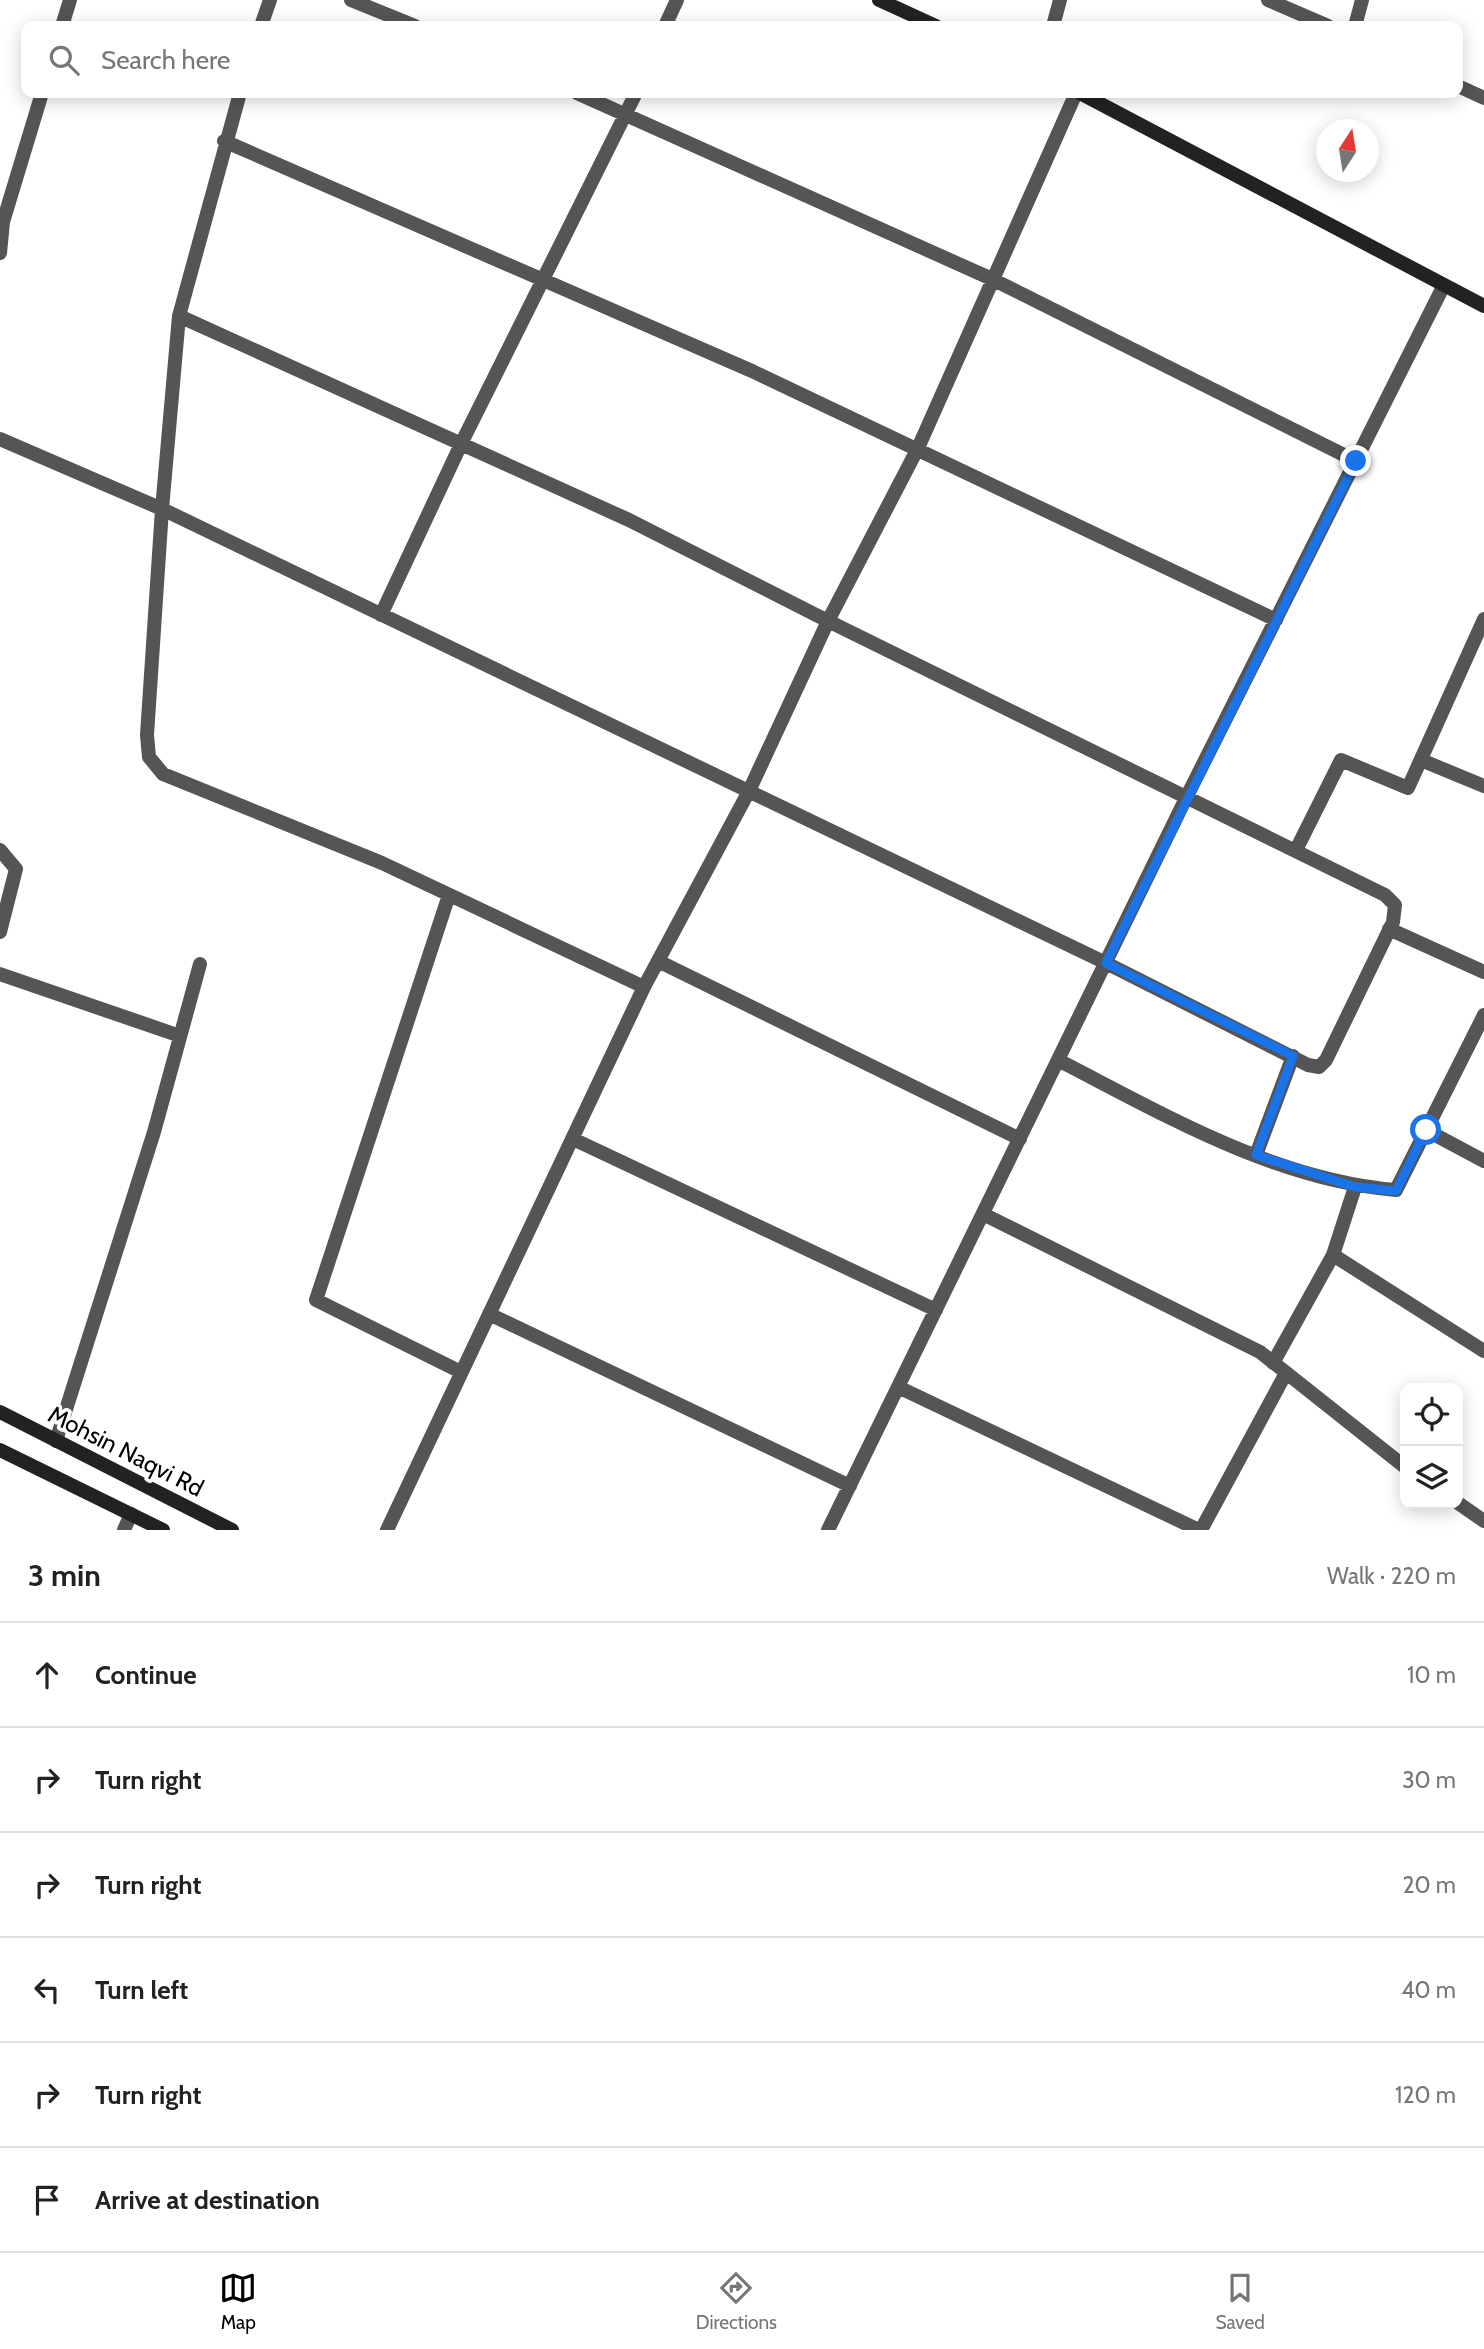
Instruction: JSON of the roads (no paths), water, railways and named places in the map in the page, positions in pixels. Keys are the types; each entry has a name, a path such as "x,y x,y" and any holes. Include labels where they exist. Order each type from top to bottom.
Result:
{"street":[{"path":"64,21 70,0"},
{"path":"263,21 270,0"},
{"path":"351,0 403,21"},
{"path":"668,21 677,0"},
{"path":"879,0 925,21"},
{"path":"1054,21 1060,0"},
{"path":"1268,0 1316,21"},
{"path":"1356,21 1362,0"},
{"path":"1463,88 1484,98"},
{"path":"0,253 2,222 40,98"},
{"path":"238,98 224,141 180,316 162,509 147,735 149,757 163,774 382,863 644,987"},
{"path":"590,98 992,279 1356,461"},
{"path":"381,615 542,278 634,98"},
{"path":"387,1530 644,987 749,791 828,621 918,448 1076,98"},
{"path":"1088,98 1484,306"},
{"path":"224,141 542,278 918,448 1276,620"},
{"path":"828,1530 1187,796 1444,285"},
{"path":"0,439 162,509 1106,963 1293,1056 1319,1067 1326,1060 1389,929 1395,905 1385,895 629,520 180,316"},
{"path":"1296,850 1341,760 1408,788 1484,619"},
{"path":"1421,760 1484,786"},
{"path":"0,850 16,869 0,932"},
{"path":"449,895 316,1300 461,1372"},
{"path":"1389,929 1484,972"},
{"path":"658,961 1020,1139"},
{"path":"56,1441 154,1132 200,964"},
{"path":"0,974 180,1036"},
{"path":"1058,1060 1218,1142 1355,1187 1396,1191 1484,1014"},
{"path":"1256,1155 1293,1056"},
{"path":"1426,1130 1484,1161"},
{"path":"572,1139 936,1310"},
{"path":"1273,1363 1333,1255 1355,1187"},
{"path":"983,1214 1260,1352 1400,1463"},
{"path":"1333,1255 1484,1351"},
{"path":"489,1314 850,1486"},
{"path":"898,1387 1200,1530 1286,1373"},
{"name":"Mohsin Naqvi Rd","path":"0,1412 232,1530"},
{"path":"0,1450 163,1530"},
{"path":"1463,1506 1484,1521"},
{"path":"124,1530 131,1514"}]}
